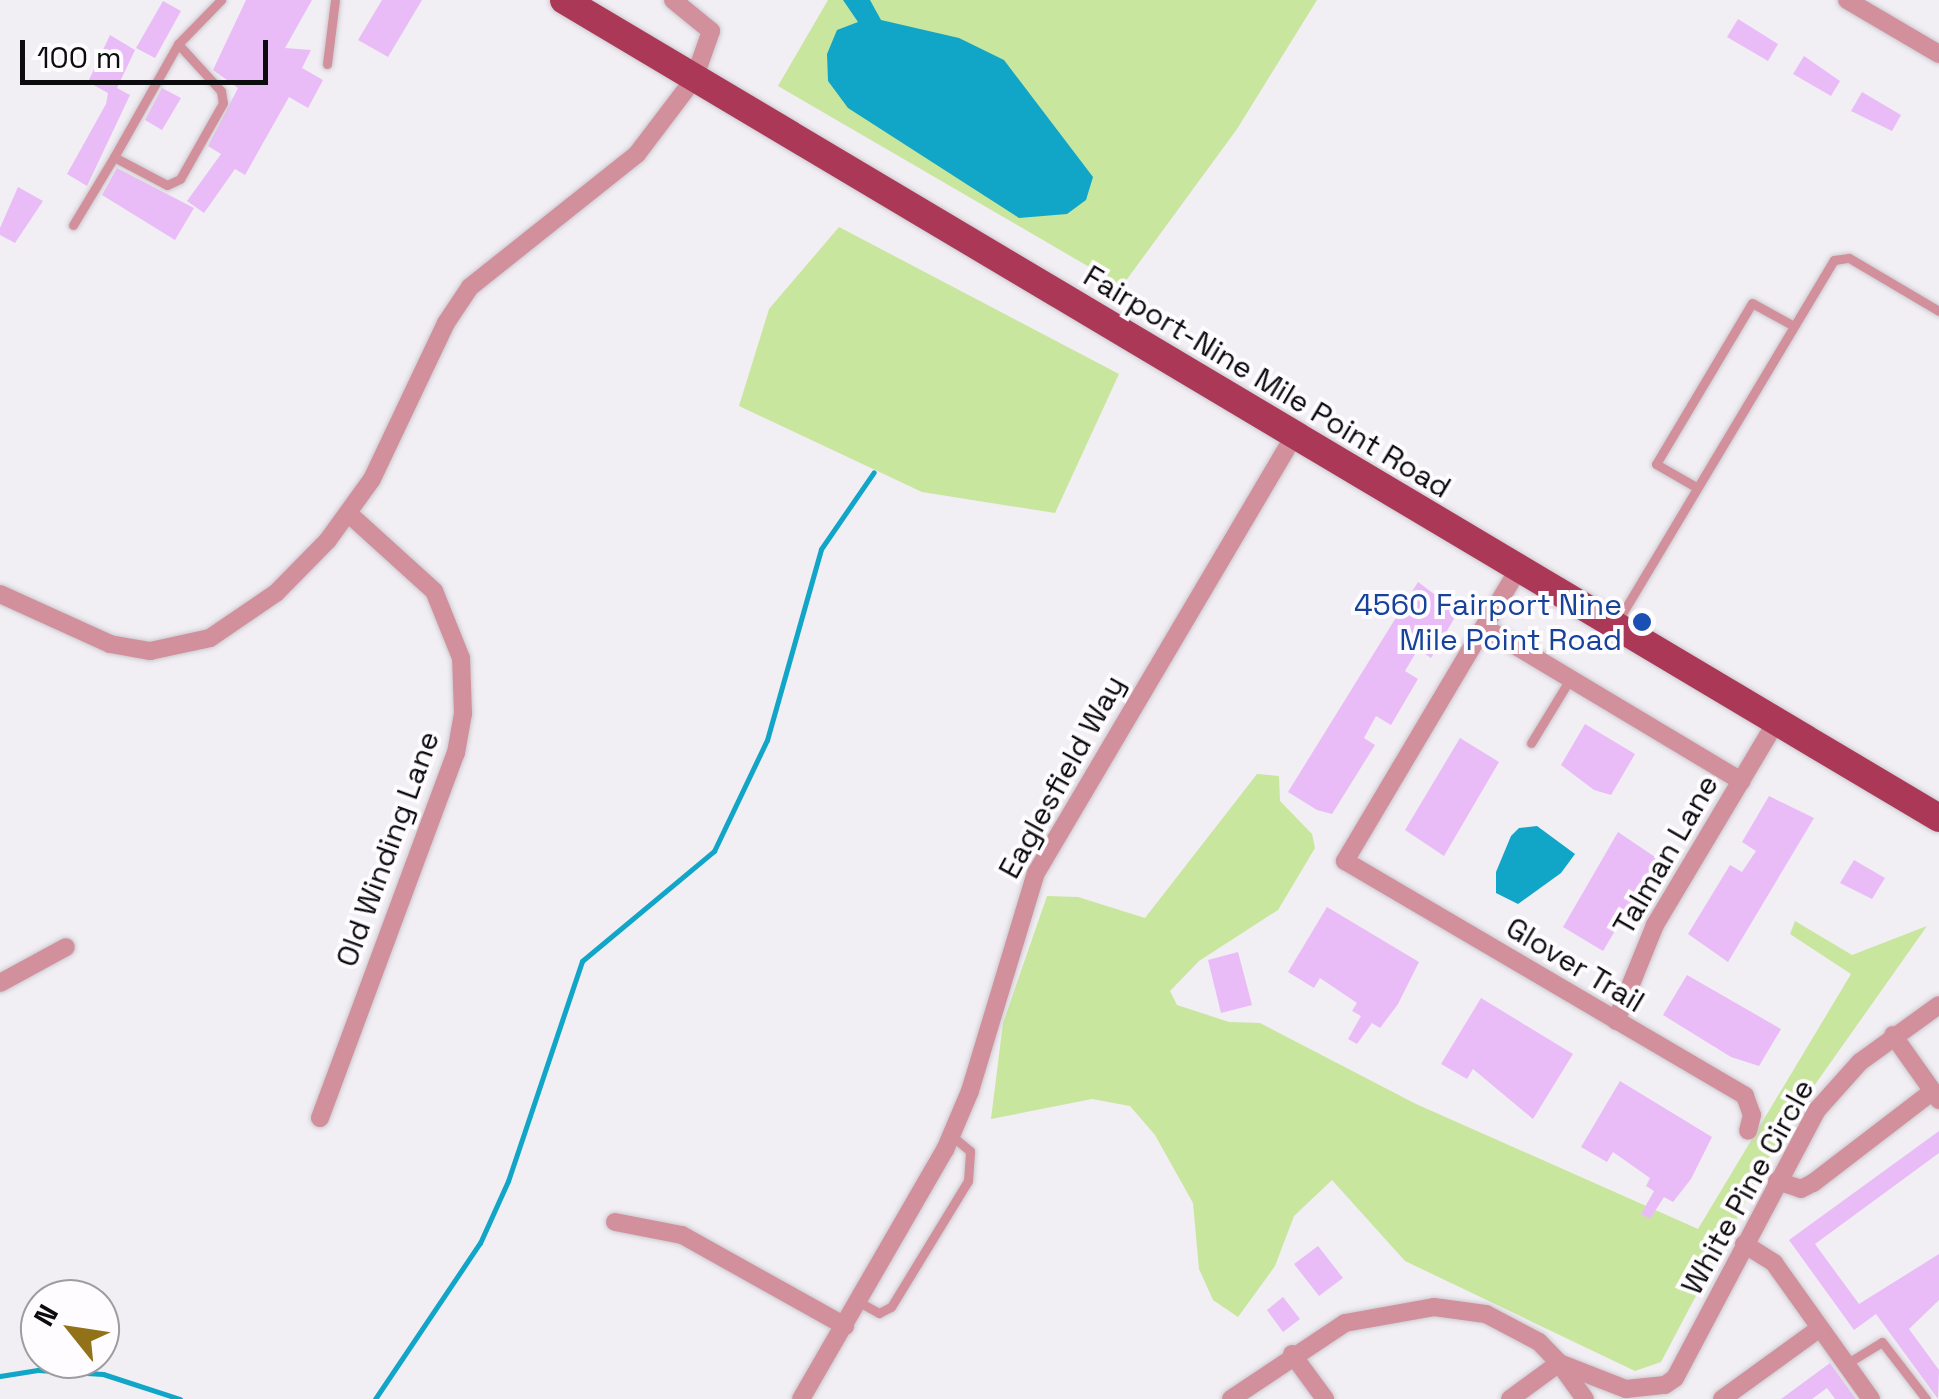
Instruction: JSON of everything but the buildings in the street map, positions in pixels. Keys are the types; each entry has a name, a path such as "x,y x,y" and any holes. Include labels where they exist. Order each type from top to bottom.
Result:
{"main road":[{"name":"Fairport-Nine Mile Point Road","path":"564,0 1939,818"}],"street":[{"path":"0,594 110,644 150,651 190,646 232,627 276,593 349,514 470,287 637,154 694,79 711,31 673,0"},
{"path":"1847,0 1939,54"},
{"name":"Eaglesfield Way","path":"801,1399 952,1134 1036,873 1294,436"},
{"name":"Old Winding Lane","path":"320,1118 456,753 464,700 460,658 434,592 349,514"},
{"path":"1519,568 1484,628 1740,781"},
{"name":"Glover Trail","path":"1484,628 1345,861 1745,1096 1752,1115 1748,1131"},
{"name":"Talman Lane","path":"1616,1021 1655,925 1776,722"},
{"path":"0,984 66,947"},
{"name":"White Pine Circle","path":"1664,1399 1777,1182 1837,1084 1894,1035 1939,1005"},
{"path":"1777,1182 1801,1189 1813,1183 1936,1096 1894,1035"},
{"path":"615,1222 682,1234 844,1326"},
{"path":"1744,1244 1774,1263 1871,1399"},
{"path":"1231,1399 1292,1354 1360,1318 1453,1307 1515,1328 1559,1363 1585,1399"},
{"path":"1722,1399 1820,1328"},
{"path":"1292,1354 1325,1399"},
{"path":"1559,1363 1641,1392 1675,1378"},
{"path":"1510,1399 1559,1363"}],"lane":[{"path":"74,225 178,44 222,0"},
{"path":"327,64 336,0"},
{"path":"114,156 167,185 180,179 223,103 221,92 178,44"},
{"path":"1614,626 1834,260 1849,258 1939,311"},
{"path":"1696,487 1656,464 1752,303 1792,325"},
{"path":"1531,743 1570,678"},
{"path":"858,1302 879,1313 891,1306 968,1181 970,1151 952,1134"},
{"path":"1846,1364 1882,1342 1926,1399"}],"green space":[{"path":"828,0 1317,0 1237,129 1122,286 778,86"},
{"path":"839,227 1119,374 1055,513 922,492 739,406 769,309"},
{"path":"1257,774 1279,776 1280,801 1312,834 1315,848 1278,910 1199,961 1170,991 1177,1005 1229,1022 1260,1023 1416,1104 1698,1229 1851,974 1790,934 1795,921 1852,955 1927,926 1785,1127 1661,1362 1635,1371 1405,1261 1332,1180 1294,1216 1275,1266 1238,1317 1213,1300 1199,1269 1193,1203 1155,1135 1130,1106 1092,1099 991,1119 1003,1023 1047,896 1078,897 1145,918"}],"water":[{"path":"843,0 870,0 881,20 959,38 1004,60 1093,177 1086,200 1067,214 1019,218 848,108 828,81 827,54 837,30 858,22"},
{"path":"1537,826 1575,854 1561,873 1518,904 1496,893 1496,872 1511,836 1519,828"}],"waterway":[{"path":"375,1399 480,1243 508,1181 582,961 714,851 767,740 821,549 874,472"},
{"path":"0,1376 38,1370 103,1374 180,1399"}],"place":[{"name":"4560 Fairport Nine Mile Point Road","path":"1642,622"}]}
